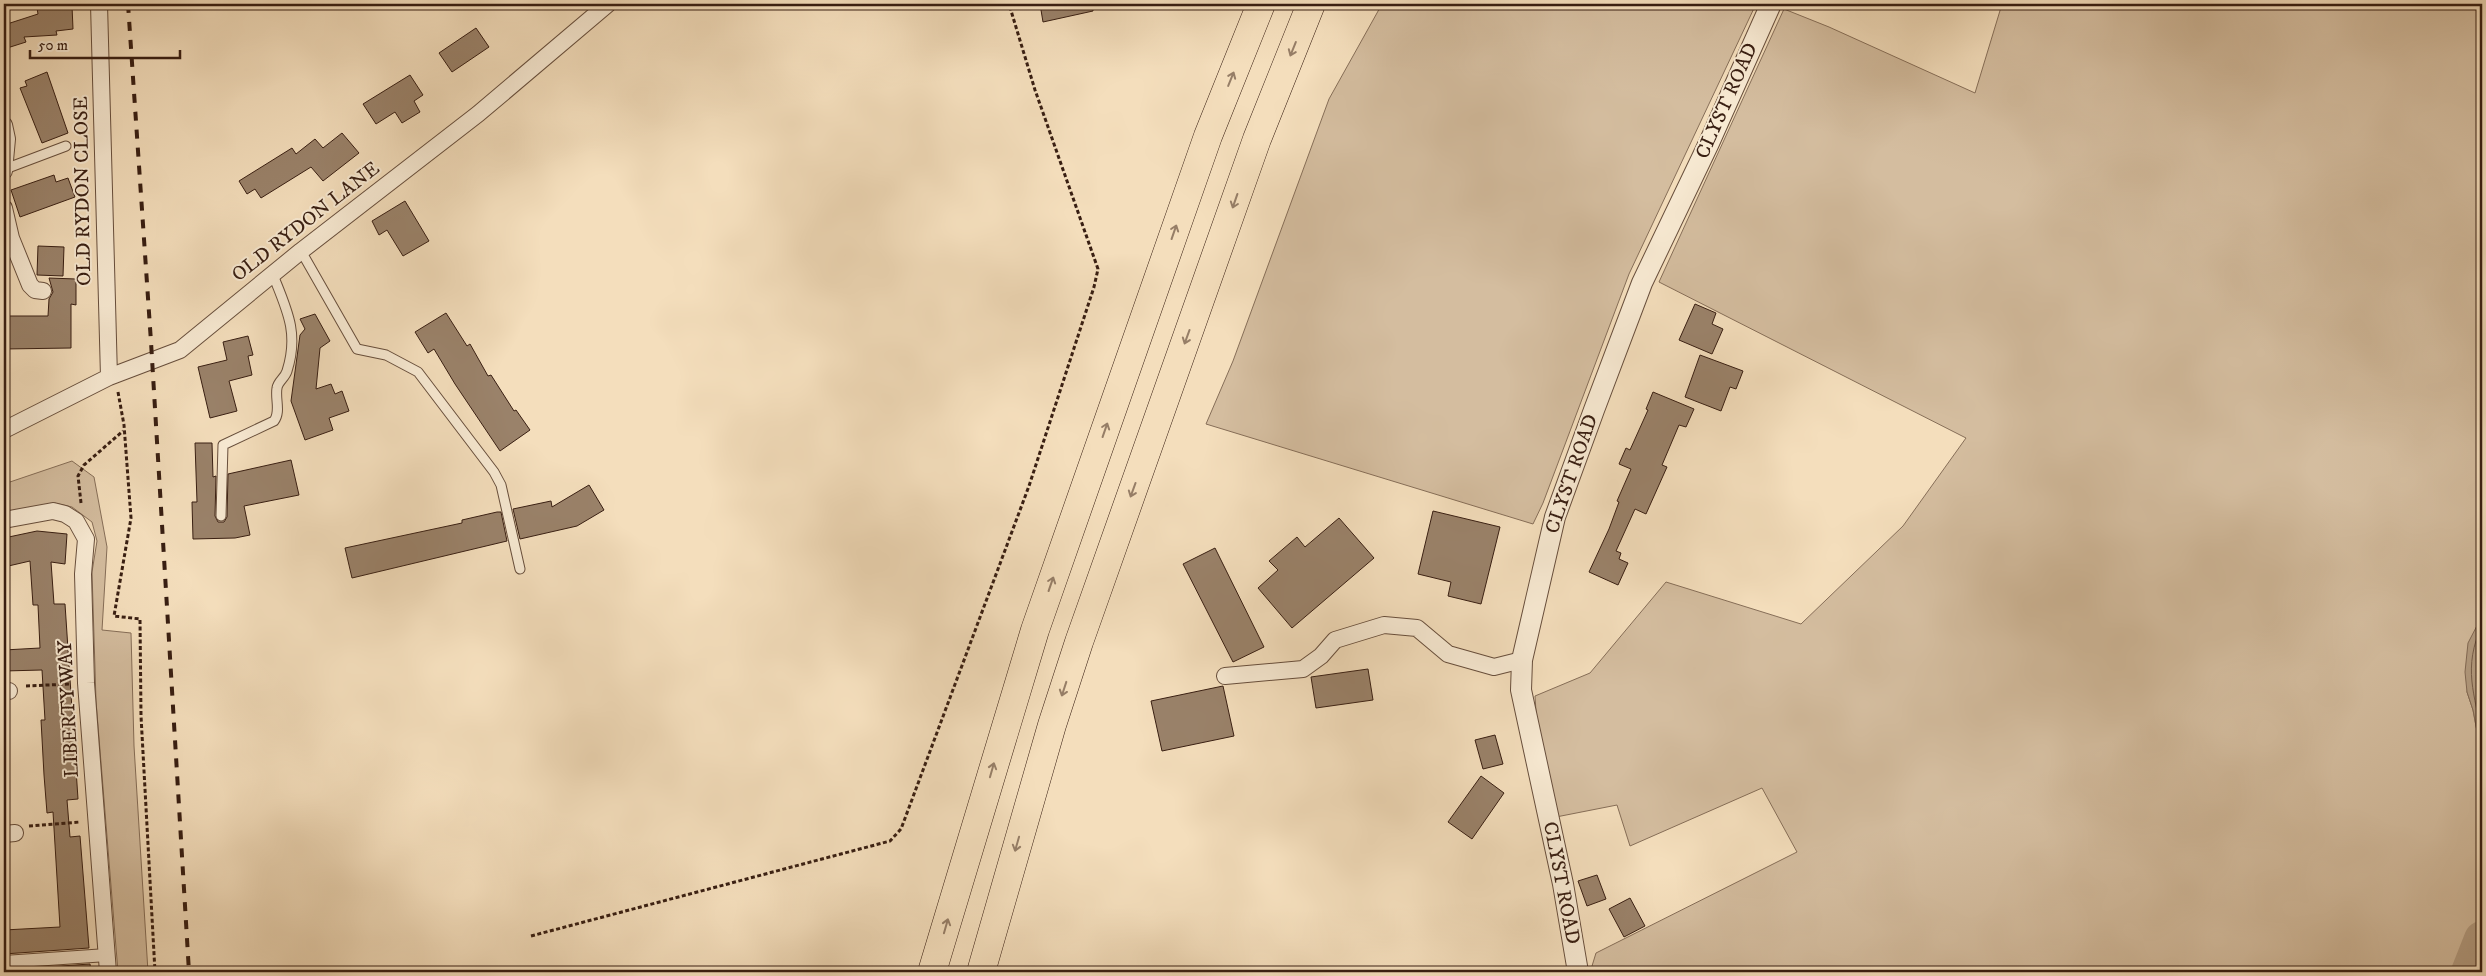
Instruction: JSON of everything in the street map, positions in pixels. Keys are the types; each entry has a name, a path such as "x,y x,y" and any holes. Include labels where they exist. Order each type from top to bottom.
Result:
{"highway":[{"path":"932,972 1035,630 1208,136 1262,4"},
{"path":"980,972 1052,726 1079,642 1257,139 1311,4"}],"street":[{"name":"OLD RYDON CLOSE","path":"99,4 109,377"},
{"name":"OLD RYDON LANE","path":"4,430 109,377 180,350 300,251 478,114 608,4"},
{"name":"CLYST ROAD","path":"1578,972 1563,884 1521,690 1522,660 1555,517 1642,283 1709,143 1771,4"},
{"path":"4,126 7,139 4,170"},
{"path":"4,208 11,238 30,285 35,290 43,291"},
{"path":"4,520 52,511 76,520"},
{"name":"LIBERTY WAY","path":"76,520 86,539 83,574 86,683 108,972"},
{"path":"1225,676 1303,669 1321,656 1335,640 1384,625 1417,628 1448,654 1494,667 1522,660"},
{"path":"4,962 107,956"}],"lane":[{"path":"4,170 66,146"},
{"path":"300,251 357,349 386,355 418,372 494,472 501,485 520,569"},
{"path":"221,516 223,446 274,421 277,417 277,386 287,371 293,329 290,316 273,275"}],"path":[{"path":"531,936 890,841 901,829 1030,486 1094,286 1098,268 1035,90 1009,4"},
{"path":"119,393 124,425 131,518 114,616 140,619 141,716 155,972"},
{"path":"76,520 81,511 78,476 84,465 124,431"},
{"path":"6,691 21,686 86,683"},
{"path":"10,833 28,826 98,821"}],"shaded area":[{"path":"1382,4 1756,4 1629,274 1543,503 1533,524 1206,424 1233,361 1329,99"},
{"path":"2002,4 2482,4 2482,616 2479,620 2467,692 2473,710 2482,758 2482,945 2468,972 1594,972 1592,966 1596,953 1797,852 1762,788 1630,846 1617,805 1556,817 1537,727 1535,696 1590,673 1666,582 1801,624 1903,526 1966,438 1659,282 1784,9 1829,27 1975,93"},
{"path":"72,461 94,477 107,547 102,630 131,633 134,746 148,972 118,972 96,701 92,572 97,541 92,522 72,507 54,503 4,513 4,484"}],"water":[{"path":"2482,616 2482,758 2473,710 2467,692 2465,672 2468,643"}],"building":[{"path":"1040,4 1093,4 1093,11 1043,22"},
{"path":"72,6 73,29 56,31 57,35 24,37 26,42 4,49 4,25 38,14 37,8"},
{"path":"476,28 489,47 452,72 439,53"},
{"path":"47,72 68,133 42,143 20,88 27,86 25,81"},
{"path":"410,75 423,95 414,101 420,112 402,123 395,112 376,124 363,104"},
{"path":"342,133 359,153 323,181 311,167 261,198 255,189 247,194 239,181 292,148 296,154 315,139 323,148"},
{"path":"54,175 56,182 68,178 75,197 20,217 11,190"},
{"path":"405,201 429,241 403,256 387,230 379,235 372,221"},
{"path":"38,246 64,247 63,276 37,275"},
{"path":"49,278 76,279 76,305 71,304 71,348 4,349 4,316 48,316 49,299 53,292"},
{"path":"1695,304 1716,313 1712,324 1723,329 1712,354 1679,340"},
{"path":"446,313 467,346 470,344 488,376 491,375 514,411 516,410 530,430 500,451 434,349 428,353 415,332"},
{"path":"315,314 330,341 320,348 316,389 331,384 335,394 342,391 349,411 329,418 333,430 305,440 291,401 300,335 305,329 300,319"},
{"path":"248,336 253,355 248,356 252,375 229,381 237,411 210,418 198,367 227,360 223,342"},
{"path":"1700,355 1743,371 1736,389 1730,387 1721,411 1685,397"},
{"path":"1653,392 1694,409 1686,427 1679,425 1662,465 1667,467 1646,514 1635,509 1616,551 1621,553 1619,559 1628,563 1618,585 1589,572 1609,529 1619,502 1617,501 1631,469 1619,464 1626,448 1630,450 1648,410 1646,409"},
{"path":"195,443 212,443 213,477 216,476 215,516 218,522 224,522 227,517 228,474 291,460 299,495 244,506 250,535 235,538 193,539 192,502 197,502"},
{"path":"589,485 604,510 577,526 520,539 513,509 551,501 552,507"},
{"path":"1433,511 1500,527 1481,604 1448,596 1451,582 1418,574"},
{"path":"501,512 507,541 352,578 345,548 462,523 462,520"},
{"path":"1339,518 1374,558 1292,628 1258,588 1278,570 1269,561 1297,537 1305,547"},
{"path":"37,531 67,534 65,564 51,562 54,604 65,604 78,799 67,800 70,837 80,836 89,948 4,954 4,930 60,927 53,812 47,813 44,775 41,720 45,720 42,670 4,671 4,650 40,648 38,605 33,605 30,561 4,567 4,538"},
{"path":"1215,548 1264,647 1233,662 1183,564"},
{"path":"1368,669 1373,700 1316,708 1311,677"},
{"path":"1223,686 1234,736 1162,751 1151,701"},
{"path":"1495,735 1503,764 1483,769 1475,740"},
{"path":"1481,776 1504,793 1472,839 1448,822"},
{"path":"1597,875 1606,899 1587,906 1578,881"},
{"path":"1630,898 1645,926 1624,937 1609,909"},
{"path":"90,964 91,972 4,972 4,970"}],"waterway":[{"path":"2469,972 2482,939"}],"railway":[{"path":"128,4 151,342 189,972"}]}
